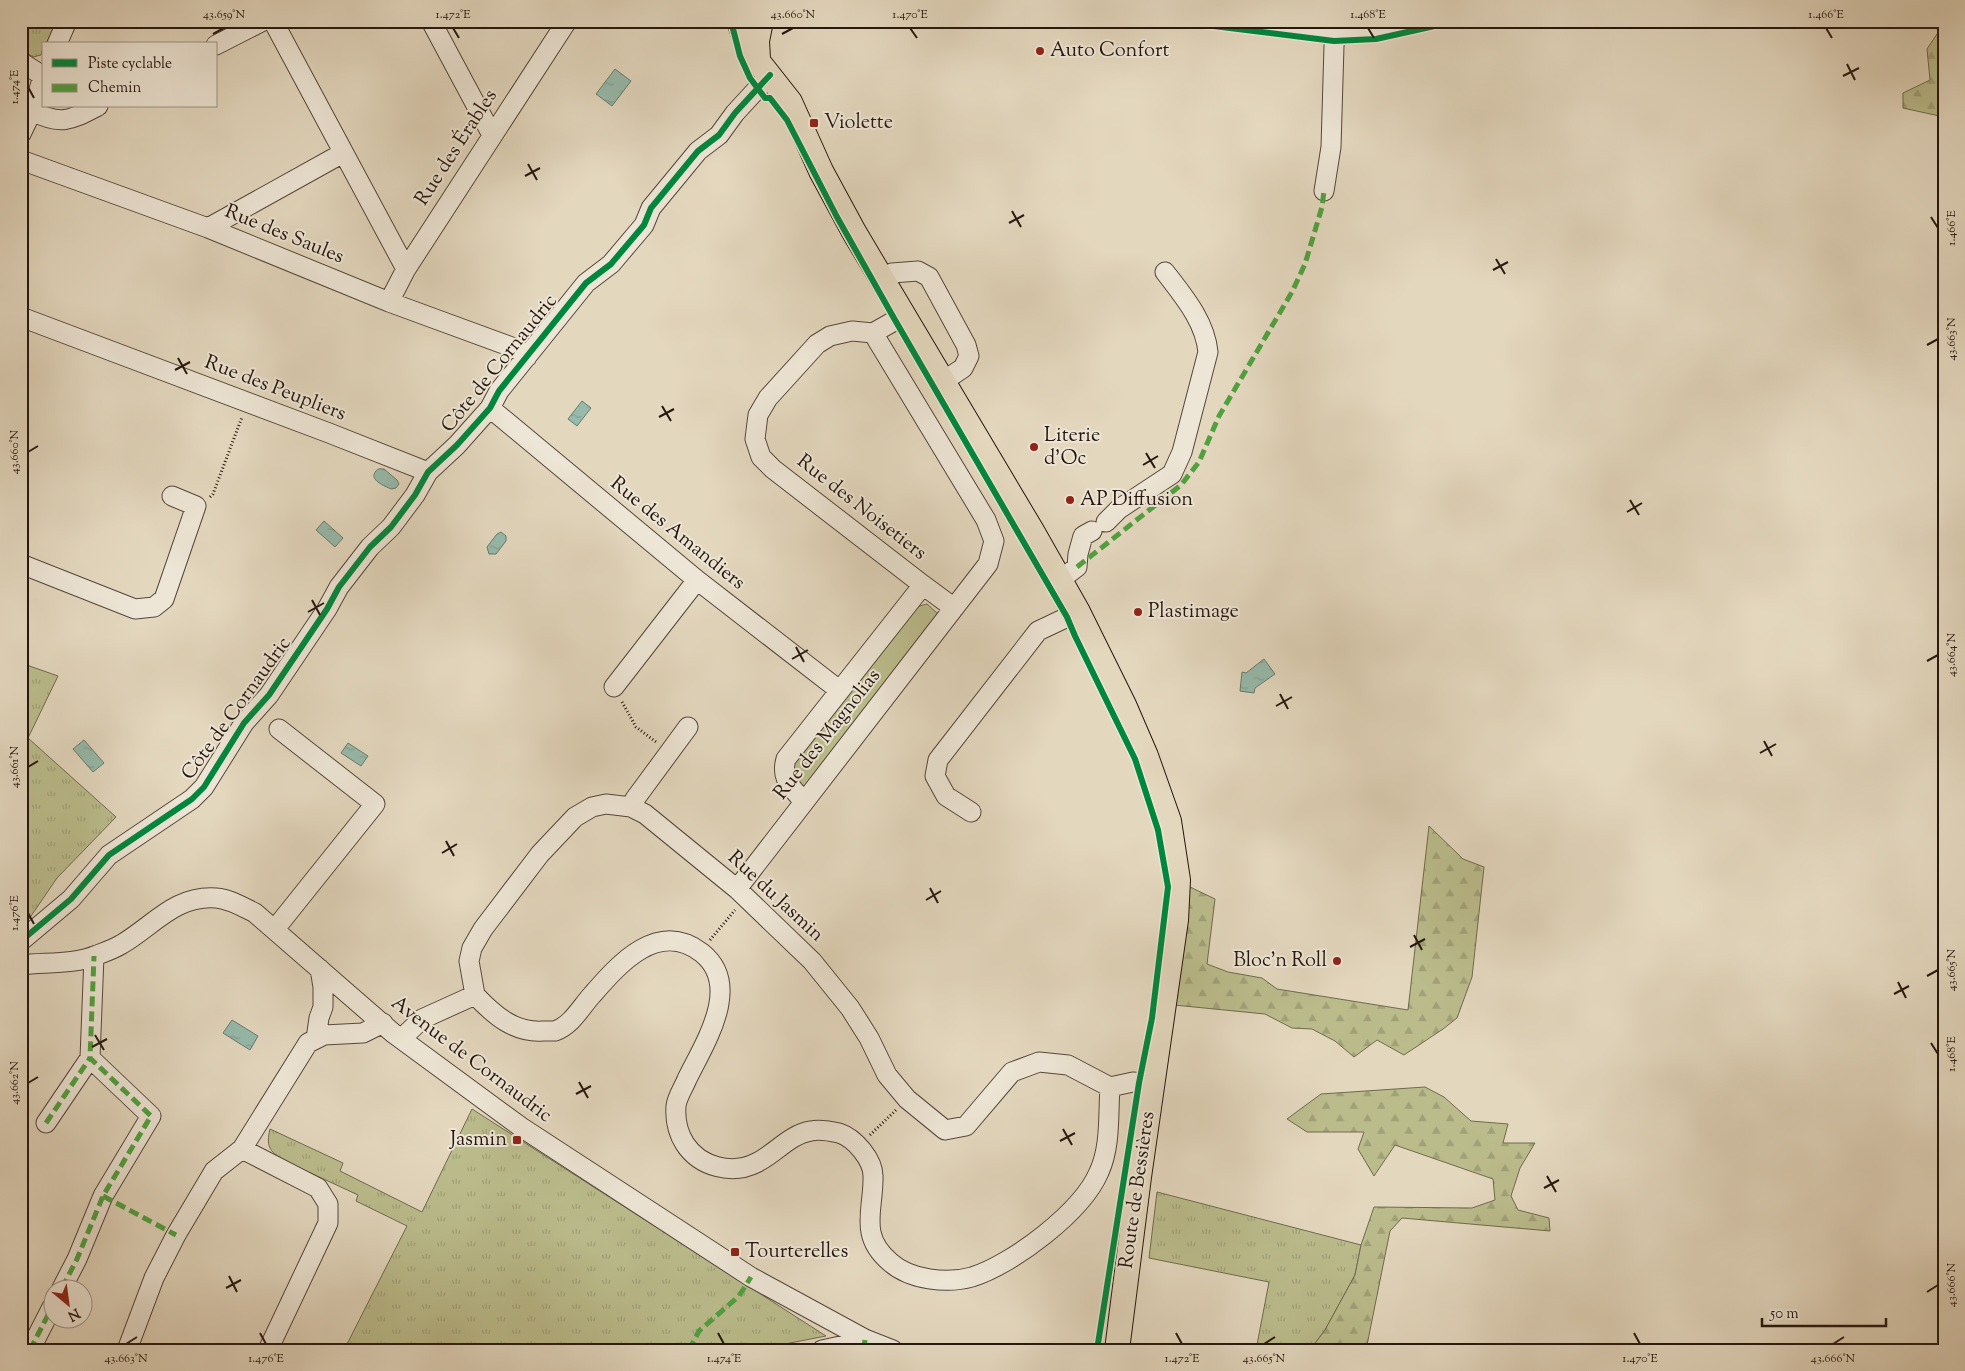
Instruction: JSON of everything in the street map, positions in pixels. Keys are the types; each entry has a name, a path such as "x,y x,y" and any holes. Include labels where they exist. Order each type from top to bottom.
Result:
{"main road":[{"name":"Route de Bessières","path":"739,21 749,50 790,102 821,171 880,278 1078,612 1124,705 1146,756 1169,821 1178,880 1176,920 1117,1350"},
{"path":"761,21 757,41 764,67"}],"street":[{"path":"58,42 67,21"},
{"path":"218,44 263,21"},
{"path":"273,21 406,269"},
{"path":"431,21 492,135"},
{"name":"Rue des Érables","path":"389,302 406,269 567,21"},
{"path":"1256,21 1336,31 1362,32 1419,21"},
{"path":"1324,191 1331,147 1336,31"},
{"path":"21,62 42,74"},
{"name":"Côte de Cornaudric","path":"21,941 71,899 109,855 192,799 204,787 244,723 269,695 327,609 339,587 370,547 391,527 415,495 428,472 457,446 490,408 499,391 586,283 611,264 644,225 651,208 698,151 718,135 735,113 764,67"},
{"path":"21,134 32,111 42,78"},
{"path":"32,111 48,119 72,120 94,108"},
{"path":"208,228 344,153"},
{"name":"Rue des Saules","path":"21,160 208,228 389,302 517,349 527,358"},
{"path":"880,278 892,273 918,271 929,277 966,345 969,356 963,368 942,382"},
{"path":"1060,580 1077,567 1083,536 1172,474 1182,452 1208,352 1203,326 1165,272"},
{"path":"873,333 903,316"},
{"name":"Rue des Peupliers","path":"21,317 428,472"},
{"name":"Rue des Noisetiers","path":"804,802 785,780 783,770 786,759 923,585 773,469 761,457 756,439 758,415 768,398 817,344 830,336 852,331 873,333"},
{"name":"Rue des Magnolias","path":"741,893 804,802 988,564 994,542 986,520 873,333"},
{"name":"Rue des Amandiers","path":"490,408 697,580 839,690"},
{"path":"21,564 135,609 154,607 164,599 196,506 172,496"},
{"path":"614,687 697,580"},
{"path":"923,585 954,608"},
{"path":"971,812 946,796 935,776 938,760 1038,631 1078,612"},
{"path":"631,807 669,751 688,727"},
{"path":"275,929 375,804 279,729"},
{"name":"Rue du Jasmin","path":"475,995 469,961 472,948 483,929 540,854 576,817 592,807 606,804 631,807 659,826 741,893 812,960 845,1001 869,1038 887,1075 907,1099 945,1130 966,1126 1012,1072 1039,1062 1068,1065 1110,1086"},
{"name":"Avenue de Cornaudric","path":"21,965 70,962 94,956 122,944 166,911 192,901 216,898 236,904 255,913 383,1023 521,1127 751,1277 865,1339 893,1350"},
{"path":"402,1038 422,1019 475,995 494,1015 513,1027 534,1032 555,1031 572,1020 591,996 627,958 654,942 678,942 700,952 713,964 719,979 720,1005 709,1034 676,1103 677,1128 685,1145 698,1158 714,1167 738,1168 755,1163 791,1139 809,1131 829,1130 844,1135 860,1146 874,1173 869,1208 869,1226 875,1244 888,1262 902,1270 925,1278 950,1280 972,1277 1003,1263 1066,1216 1085,1195 1100,1172 1107,1144 1110,1086 1133,1082 1152,1084"},
{"path":"46,1123 90,1058 94,956"},
{"path":"316,1039 319,1018 323,1007 323,987 320,969"},
{"path":"127,1350 154,1278 176,1235 214,1171 242,1149 308,1043 334,1033 353,1035 363,1033 383,1023"},
{"path":"67,1278 103,1196 151,1116 90,1058"},
{"path":"242,1149 318,1188 328,1204 328,1223 268,1350"},
{"path":"30,1350 42,1327"},
{"path":"822,1350 865,1339"}],"path":[{"path":"196,506 212,494 248,403"},
{"path":"614,687 636,726 669,751"},
{"path":"700,952 741,893"},
{"path":"860,1146 907,1099"}],"green space":[{"path":"21,21 57,21 47,42 42,42 41,55 33,57 21,49"},
{"path":"1928,21 1944,21 1944,117 1903,108 1903,93 1930,80 1927,49 1939,31"},
{"path":"927,604 938,614 815,782 803,787 791,777 790,768 916,607"},
{"path":"21,663 58,676 28,738 116,817 57,878 29,919 21,926"},
{"path":"1429,826 1463,859 1484,867 1472,977 1457,1018 1443,1029 1404,1055 1377,1040 1354,1057 1335,1041 1312,1029 1292,1028 1265,1014 1174,1005 1190,887 1215,899 1207,964 1228,972 1262,978 1277,989 1408,1010"},
{"path":"1425,1087 1444,1097 1471,1121 1508,1124 1503,1143 1535,1143 1520,1168 1511,1196 1518,1210 1549,1218 1550,1231 1402,1218 1390,1231 1366,1350 1310,1350 1325,1330 1355,1275 1361,1245 1374,1207 1472,1208 1495,1200 1493,1179 1395,1145 1374,1176 1358,1149 1364,1132 1307,1132 1287,1119 1321,1094"},
{"path":"472,1109 826,1336 754,1350 344,1350 407,1226 356,1201 358,1195 278,1157 272,1151 269,1144 270,1129 343,1163 340,1171 422,1212"},
{"path":"1157,1192 1361,1245 1355,1275 1325,1330 1310,1350 1256,1350 1269,1282 1149,1258"}],"water":[{"path":"615,69 631,81 612,106 596,94"},
{"path":"582,401 591,408 577,426 568,419"},
{"path":"378,469 384,469 397,480 399,484 396,488 391,489 374,477"},
{"path":"324,521 343,538 335,547 316,530"},
{"path":"501,532 506,536 506,541 496,554 489,554 487,547 497,534"},
{"path":"1264,659 1275,674 1255,688 1254,693 1240,691 1242,672 1246,673"},
{"path":"84,740 104,763 93,772 73,749"},
{"path":"348,743 368,756 361,766 341,753"},
{"path":"232,1020 258,1036 250,1050 223,1033"}],"marked path":[{"path":"767,21 772,21"},
{"path":"1077,567 1181,485 1199,462 1219,416 1292,292 1305,264 1322,207 1324,191"},
{"path":"67,1278 103,1196 151,1116 90,1058 94,956"},
{"path":"46,1123 90,1058"},
{"path":"103,1196 176,1235"},
{"path":"689,1350 699,1331 739,1296 751,1277"},
{"path":"30,1350 42,1327"},
{"path":"864,1350 865,1339"}],"cycle path":[{"path":"731,21 740,56 750,78 765,98 770,98 787,120 837,217 895,320 1067,617 1135,759 1158,830 1168,887 1152,1018 1139,1083 1097,1350"},
{"path":"1173,21 1334,41 1376,39 1457,21"},
{"path":"21,941 71,899 109,855 192,799 204,787 244,723 269,695 327,609 339,587 370,547 391,527 415,495 428,472 457,445 490,408 499,391 586,283 611,264 644,225 651,208 698,151 719,135 735,113 770,75"}],"place":[{"name":"Auto Confort","path":"1040,51"},
{"name":"Violette","path":"814,123"},
{"name":"Literie d'Oc","path":"1034,447"},
{"name":"AP Diffusion","path":"1070,500"},
{"name":"Plastimage","path":"1138,612"},
{"name":"Bloc'n Roll","path":"1337,961"},
{"name":"Jasmin","path":"517,1140"},
{"name":"Tourterelles","path":"735,1252"}]}
